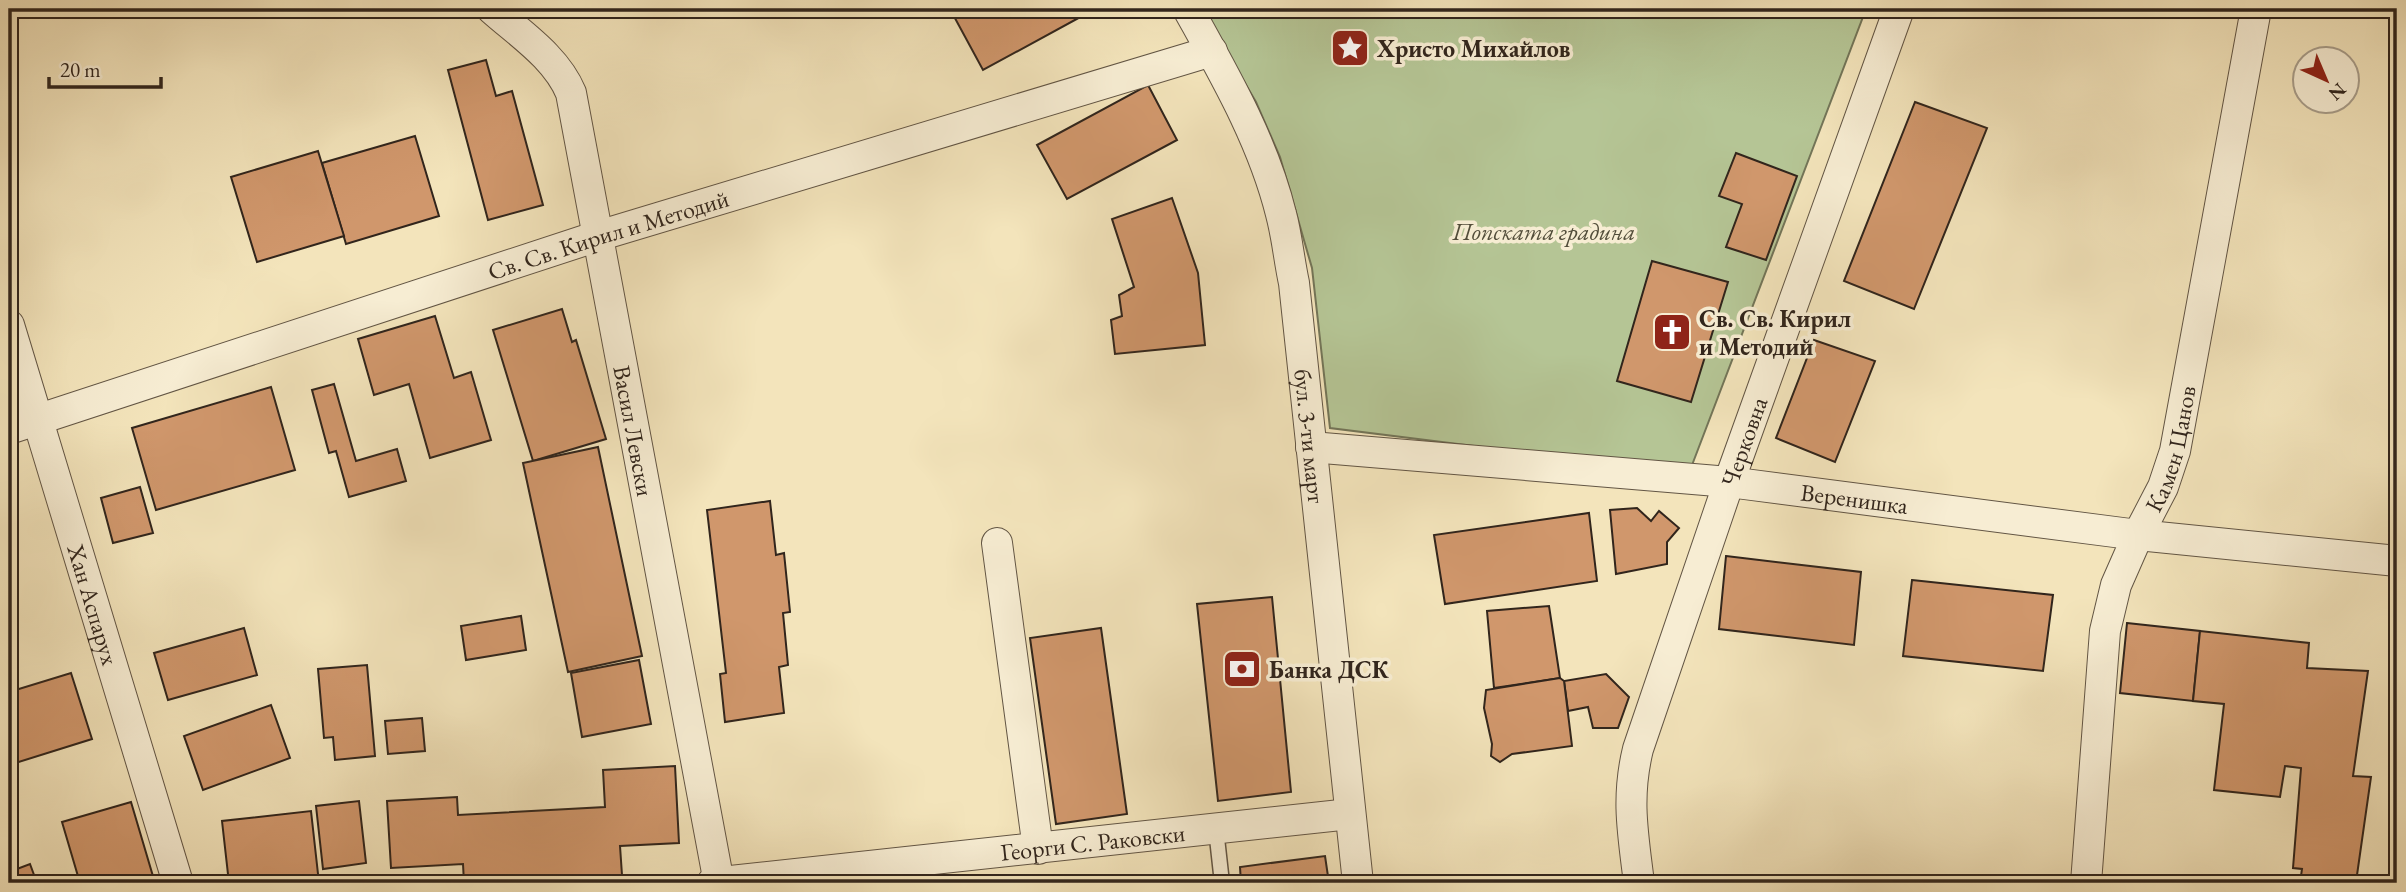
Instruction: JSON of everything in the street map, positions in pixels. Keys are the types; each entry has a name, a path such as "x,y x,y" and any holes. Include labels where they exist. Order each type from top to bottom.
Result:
{"street":[{"name":"Васил Левски","path":"492,9 552,62 565,78 571,93 719,883"},
{"name":"бул. 3-ти март","path":"1188,9 1212,51 1264,160 1281,214 1293,283 1358,883"},
{"name":"Черковна","path":"1639,883 1630,801 1638,749 1729,482 1899,9"},
{"name":"Камен Цанов","path":"2086,883 2105,631 2116,585 2163,487 2175,451 2256,9"},
{"name":"Св. Св. Кирил и Методий","path":"9,429 598,236 1212,51"},
{"name":"Хан Аспарух","path":"9,325 178,883"},
{"name":"Веренишка","path":"1311,447 1729,482 2138,536 2397,561"},
{"path":"997,543 1038,849"},
{"name":"Георги С. Раковски","path":"712,883 1350,814"}],"lane":[{"path":"1216,829 1222,883"}],"green space":[{"name":"Попската градина","path":"1204,9 1866,9 1689,473 1330,428 1312,268 1280,157 1256,102"}],"building":[{"path":"950,9 1095,9 983,70"},
{"path":"486,60 496,96 512,91 543,205 488,220 448,70"},
{"path":"1148,85 1177,140 1067,199 1037,145"},
{"path":"1915,102 1987,128 1914,309 1844,281"},
{"path":"415,136 439,216 346,244 322,163"},
{"path":"318,151 344,236 257,262 231,177"},
{"path":"1736,153 1797,176 1766,260 1726,247 1742,204 1719,196"},
{"path":"1172,198 1198,273 1205,345 1115,354 1111,320 1122,316 1119,295 1134,287 1112,219"},
{"name":"Св. Св. Кирил и Методий","path":"1652,261 1728,282 1691,402 1617,381"},
{"path":"562,309 572,342 576,340 606,439 533,461 493,330"},
{"path":"435,316 454,378 471,372 491,440 430,458 409,384 374,395 358,339"},
{"path":"1814,340 1875,361 1835,462 1776,438"},
{"path":"334,384 356,461 397,449 406,481 349,497 336,451 329,453 312,390"},
{"path":"271,387 295,470 156,510 132,428"},
{"path":"598,447 642,656 568,672 523,463"},
{"path":"140,487 153,533 113,543 101,498"},
{"path":"770,501 776,555 784,553 790,612 783,613 788,665 779,667 784,713 725,722 720,674 726,673 707,510"},
{"path":"1637,508 1651,521 1659,511 1679,528 1667,542 1667,564 1616,574 1610,510"},
{"path":"1589,513 1597,581 1445,604 1434,535"},
{"path":"1726,556 1861,572 1854,645 1719,629"},
{"path":"1912,580 2053,595 2043,671 1903,656"},
{"path":"1272,597 1291,792 1218,801 1197,604"},
{"path":"1549,606 1560,678 1494,688 1487,611"},
{"path":"521,616 526,650 466,660 461,626"},
{"path":"2127,623 2200,631 2193,701 2120,693"},
{"path":"244,628 257,675 168,700 154,653"},
{"path":"1101,628 1127,814 1056,824 1030,638"},
{"path":"2200,631 2309,643 2307,668 2368,671 2353,776 2371,777 2357,875 2369,877 2368,883 2300,883 2302,869 2293,868 2301,768 2285,766 2280,797 2214,790 2224,704 2193,701"},
{"path":"639,660 651,724 582,737 571,673"},
{"path":"367,665 375,756 335,760 333,737 324,738 318,669"},
{"path":"71,673 92,739 9,765 9,692"},
{"path":"1606,674 1629,697 1618,728 1593,728 1588,707 1568,711 1564,681"},
{"path":"1560,678 1564,681 1572,746 1512,754 1500,762 1491,756 1492,744 1484,708 1486,690"},
{"path":"271,705 290,758 203,790 184,736"},
{"path":"422,718 425,751 388,754 385,721"},
{"path":"675,766 679,843 620,846 622,875 464,883 463,864 391,868 387,801 457,797 458,815 605,807 603,770"},
{"path":"359,801 366,863 323,869 316,806"},
{"path":"131,802 155,883 80,883 62,822"},
{"path":"311,811 319,883 229,883 222,821"},
{"path":"1325,856 1329,883 1241,883 1240,867"},
{"path":"30,864 37,883 9,883 9,872"}],"place":[{"name":"Христо Михайлов","path":"1350,48"},
{"name":"Св. Св. Кирил и Методий","path":"1672,332"},
{"name":"Банка ДСК","path":"1242,669"}]}
